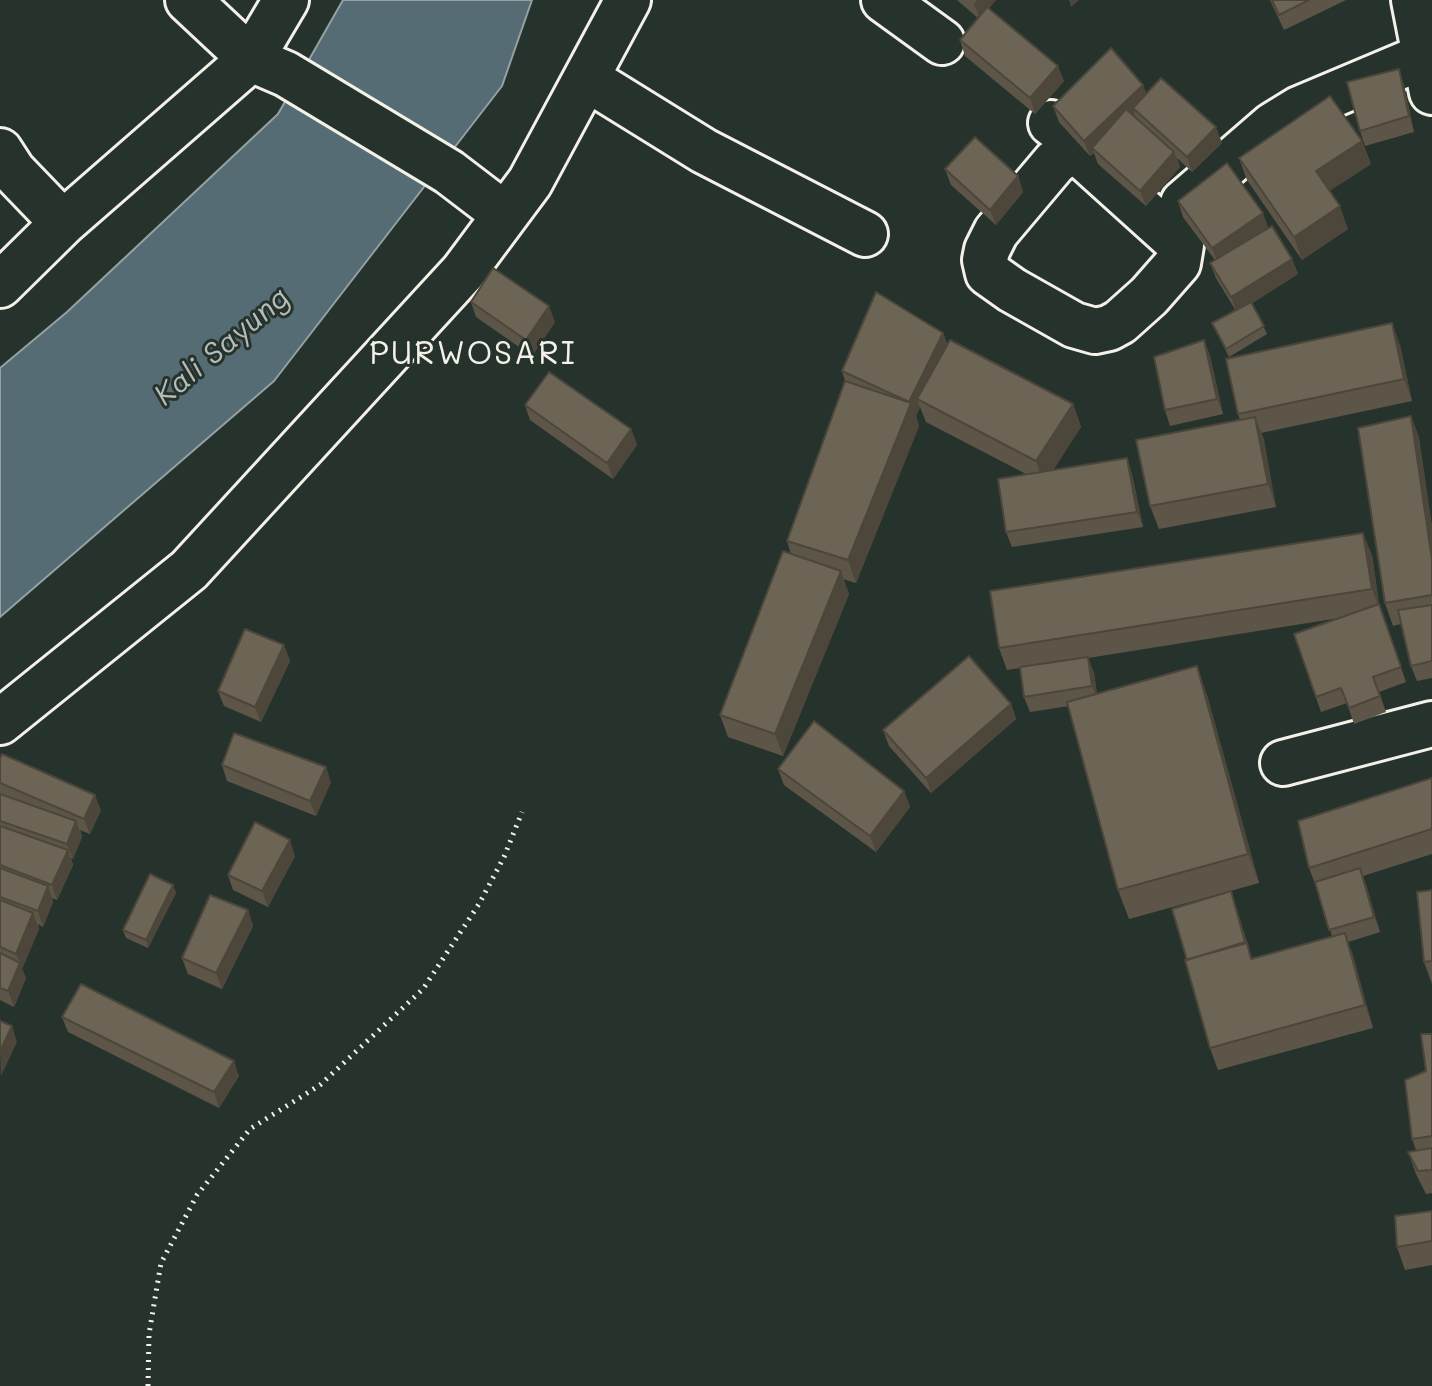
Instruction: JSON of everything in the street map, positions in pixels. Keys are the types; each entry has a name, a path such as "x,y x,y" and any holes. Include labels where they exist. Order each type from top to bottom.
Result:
{"street":[{"path":"188,0 269,67 449,172 504,214"},
{"path":"0,285 63,223 269,67 286,0"},
{"path":"0,722 189,570 463,272 530,182 628,0"},
{"path":"884,0 942,42"},
{"path":"1160,223 1273,125 1299,109 1430,66 1414,0"},
{"path":"586,78 704,151 865,234"},
{"path":"1063,136 1160,223 1181,245 1178,263 1149,296 1109,328 1095,331 1074,325 988,273 985,260 996,232 1055,162 1063,136"},
{"path":"0,151 13,171 63,223"},
{"path":"1283,763 1432,724"}],"path":[{"path":"148,1386 149,1334 161,1263 197,1195 250,1129 320,1085 423,989 479,904 504,857 522,812"}],"water":[{"name":"Kali Sayung","path":"343,0 532,0 502,86 274,381 0,617 0,368 67,312 278,114"}],"building":[{"path":"1272,0 1309,0 1279,15"},
{"path":"987,7 1058,66 1030,98 960,40"},
{"path":"1111,48 1143,85 1084,141 1053,106"},
{"path":"1399,69 1409,116 1360,131 1347,82"},
{"path":"1161,78 1216,127 1187,157 1133,108"},
{"path":"1330,96 1362,141 1316,171 1340,206 1294,237 1239,158"},
{"path":"1126,109 1174,152 1140,191 1092,148"},
{"path":"975,137 1018,176 990,210 945,169"},
{"path":"1227,163 1263,213 1212,248 1178,201"},
{"path":"1272,226 1292,259 1231,297 1210,263"},
{"path":"493,268 549,306 526,340 471,302"},
{"path":"876,292 943,333 909,402 842,371"},
{"path":"1251,302 1264,326 1226,349 1212,323"},
{"path":"1392,323 1404,379 1238,414 1226,359"},
{"path":"950,340 1073,404 1036,461 917,399"},
{"path":"1204,340 1217,399 1165,410 1154,357"},
{"path":"549,372 631,429 607,463 525,405"},
{"path":"845,381 911,403 848,560 787,541"},
{"path":"1411,416 1432,560 1432,595 1385,603 1358,428"},
{"path":"1255,417 1268,484 1150,506 1136,440"},
{"path":"1127,458 1137,512 1006,532 998,479"},
{"path":"1363,533 1372,589 999,648 990,591"},
{"path":"783,551 841,571 775,734 720,715"},
{"path":"1379,604 1401,667 1373,677 1380,696 1349,708 1341,688 1316,697 1294,634"},
{"path":"1432,605 1432,661 1411,666 1398,610"},
{"path":"245,629 284,645 255,707 218,691"},
{"path":"969,656 1011,704 926,778 883,730"},
{"path":"1088,657 1092,686 1024,697 1020,667"},
{"path":"1197,666 1248,854 1118,890 1067,702"},
{"path":"814,721 904,791 870,836 778,769"},
{"path":"234,733 326,767 310,801 222,765"},
{"path":"2,754 95,795 84,819 0,783"},
{"path":"1432,778 1432,829 1309,868 1298,821"},
{"path":"0,794 76,821 67,844 0,821"},
{"path":"255,822 290,840 262,891 228,875"},
{"path":"0,826 68,850 52,885 0,865"},
{"path":"0,868 48,886 38,911 0,897"},
{"path":"1360,868 1374,917 1329,930 1315,882"},
{"path":"150,874 173,885 146,940 123,930"},
{"path":"1432,890 1432,961 1424,962 1417,892"},
{"path":"1231,891 1245,942 1187,960 1172,909"},
{"path":"210,895 248,910 216,973 182,958"},
{"path":"0,900 33,913 16,954 0,947"},
{"path":"1345,933 1365,1005 1210,1048 1185,960 1247,943 1251,959"},
{"path":"0,953 20,963 8,991 0,988"},
{"path":"81,984 234,1061 214,1092 62,1017"},
{"path":"0,1021 12,1026 0,1051"},
{"path":"1421,1034 1432,1034 1432,1136 1412,1139 1405,1080 1426,1071"},
{"path":"1432,1148 1432,1170 1418,1171 1408,1152"},
{"path":"1432,1211 1432,1241 1397,1247 1395,1216"}],"district":[{"name":"PURWOSARI","path":"473,354"}]}
